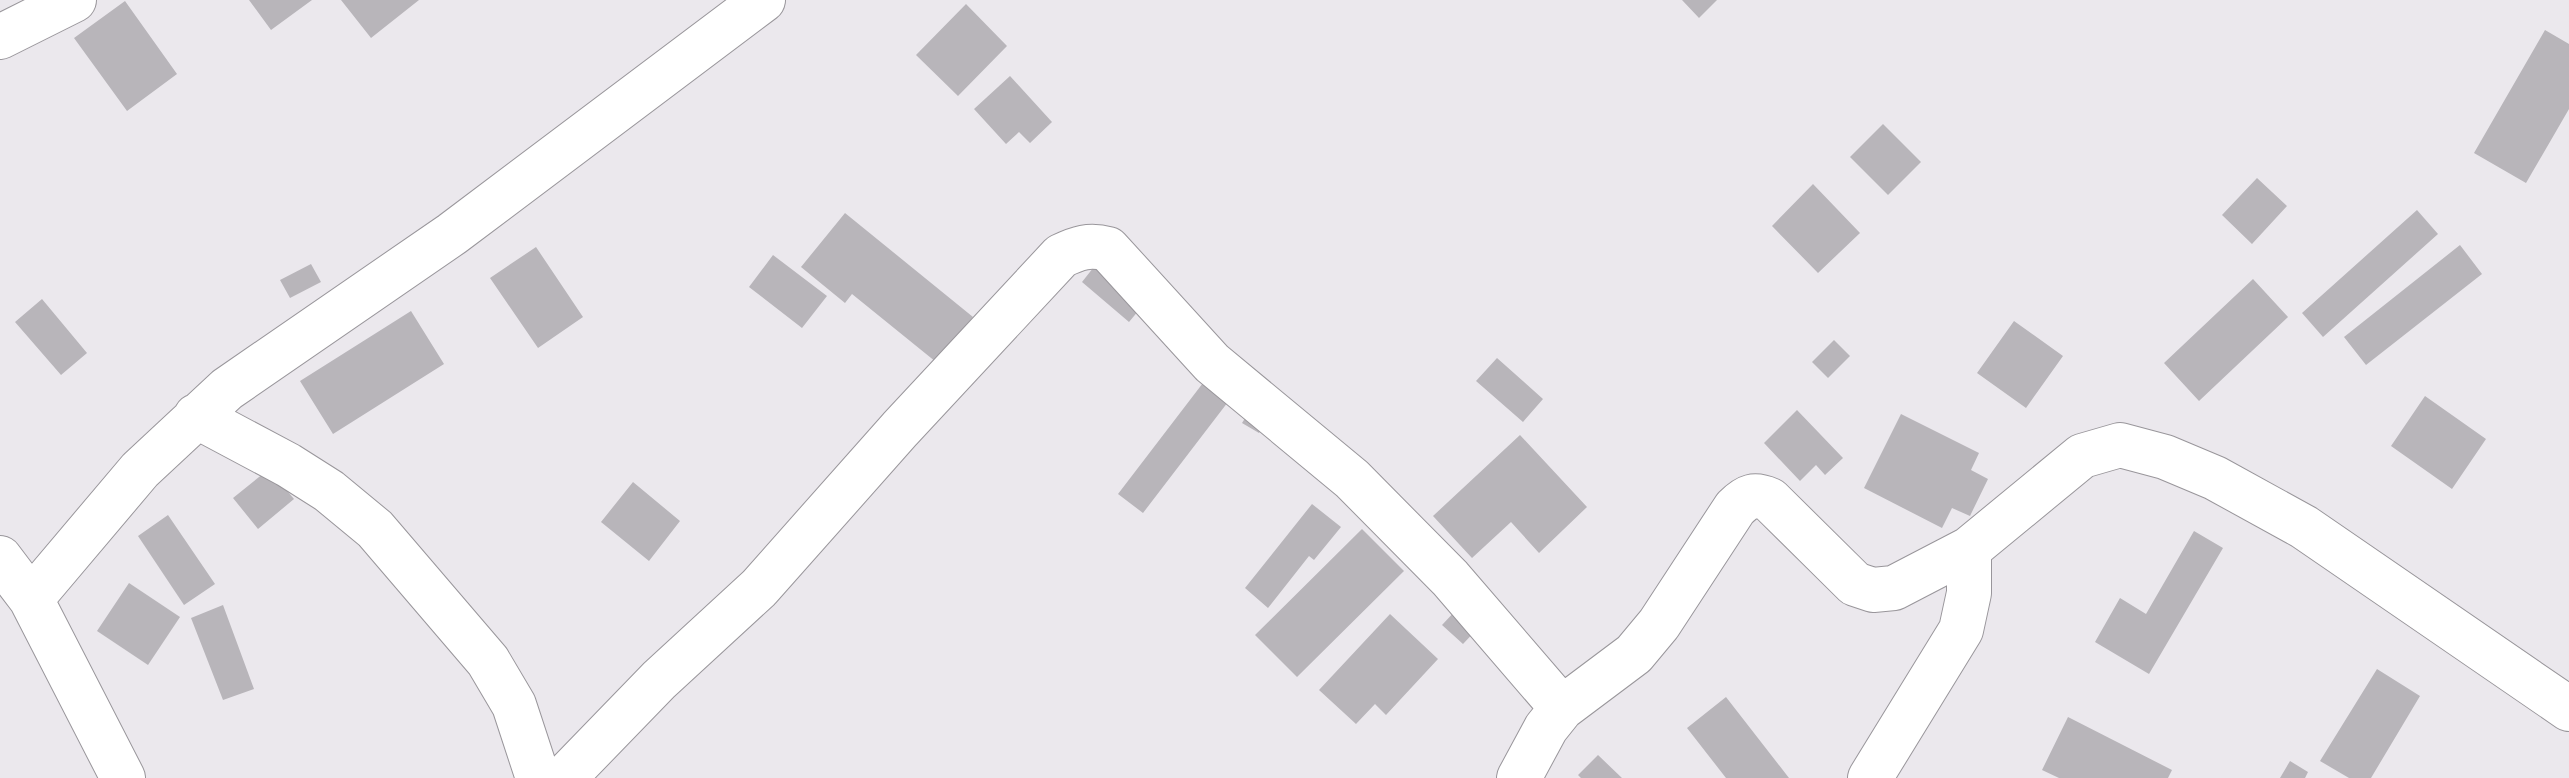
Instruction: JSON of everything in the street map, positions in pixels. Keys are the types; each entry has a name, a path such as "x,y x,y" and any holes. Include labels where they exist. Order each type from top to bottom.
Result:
{"street":[{"path":"0,37 74,0"},
{"path":"31,599 140,470 227,389 452,234 763,0"},
{"path":"564,778 659,680 759,588 900,429 1061,256 1094,245 1108,249 1212,363 1352,479 1450,578 1562,708"},
{"path":"196,416 288,465 329,491 375,529 488,661 514,705 538,778"},
{"path":"1519,778 1546,728 1562,708 1634,654 1659,624 1735,508 1746,497 1758,495 1770,500 1855,584 1873,590 1894,588 1969,549 2082,456 2120,445 2165,457 2215,478 2304,527 2569,709"},
{"path":"1870,778 1961,630 1969,593 1969,549"},
{"path":"0,558 31,599 123,778"}],"building":[{"path":"249,0 312,0 271,30"},
{"path":"341,0 419,0 371,38"},
{"path":"1682,0 1717,0 1699,18"},
{"path":"125,1 177,74 127,111 74,38"},
{"path":"966,4 1007,46 958,96 916,55"},
{"path":"2545,30 2569,44 2569,109 2526,183 2474,153"},
{"path":"1010,76 1052,122 1030,143 1019,132 1006,144 974,109"},
{"path":"1883,124 1921,162 1888,195 1850,157"},
{"path":"2257,178 2287,206 2252,244 2222,215"},
{"path":"1813,184 1860,233 1818,273 1772,226"},
{"path":"2417,210 2438,234 2323,337 2302,313"},
{"path":"845,213 973,317 936,362 852,294 845,303 801,267"},
{"path":"2460,245 2482,274 2366,365 2344,337"},
{"path":"536,247 583,317 538,348 490,278"},
{"path":"773,255 827,296 802,328 749,287"},
{"path":"1101,258 1149,298 1129,322 1082,282"},
{"path":"311,264 321,282 290,298 280,280"},
{"path":"2253,279 2288,317 2199,401 2164,363"},
{"path":"42,299 87,353 61,375 15,322"},
{"path":"411,311 444,364 333,434 300,381"},
{"path":"2014,321 2063,356 2026,408 1977,373"},
{"path":"1834,340 1850,356 1828,378 1812,362"},
{"path":"1497,358 1543,399 1523,422 1476,381"},
{"path":"1206,379 1231,398 1143,513 1118,494"},
{"path":"2425,396 2486,439 2452,489 2391,446"},
{"path":"1797,410 1843,458 1825,475 1816,465 1800,481 1764,443"},
{"path":"1249,412 1266,422 1259,433 1242,423"},
{"path":"1901,414 1979,453 1971,470 1988,479 1970,516 1952,508 1942,528 1864,488"},
{"path":"1520,435 1587,507 1539,553 1511,522 1472,558 1433,516"},
{"path":"269,469 294,499 258,529 233,498"},
{"path":"633,482 680,521 649,561 601,522"},
{"path":"1312,504 1341,527 1314,560 1309,556 1268,608 1245,588"},
{"path":"168,515 215,584 184,605 138,536"},
{"path":"1362,529 1404,571 1297,677 1255,635"},
{"path":"2194,531 2223,548 2149,674 2095,642 2120,598 2146,614"},
{"path":"129,583 180,617 148,665 97,631"},
{"path":"223,605 254,689 223,700 191,618"},
{"path":"1458,608 1479,627 1463,644 1442,625"},
{"path":"1390,614 1438,659 1386,715 1375,704 1356,724 1319,690"},
{"path":"2377,669 2420,696 2371,778 2349,778 2320,761"},
{"path":"1726,697 1789,778 1726,778 1687,728"},
{"path":"2068,717 2172,770 2168,778 2059,778 2042,770"},
{"path":"1598,755 1622,778 1581,778 1578,775"},
{"path":"2290,761 2308,772 2305,778 2280,778"}]}
